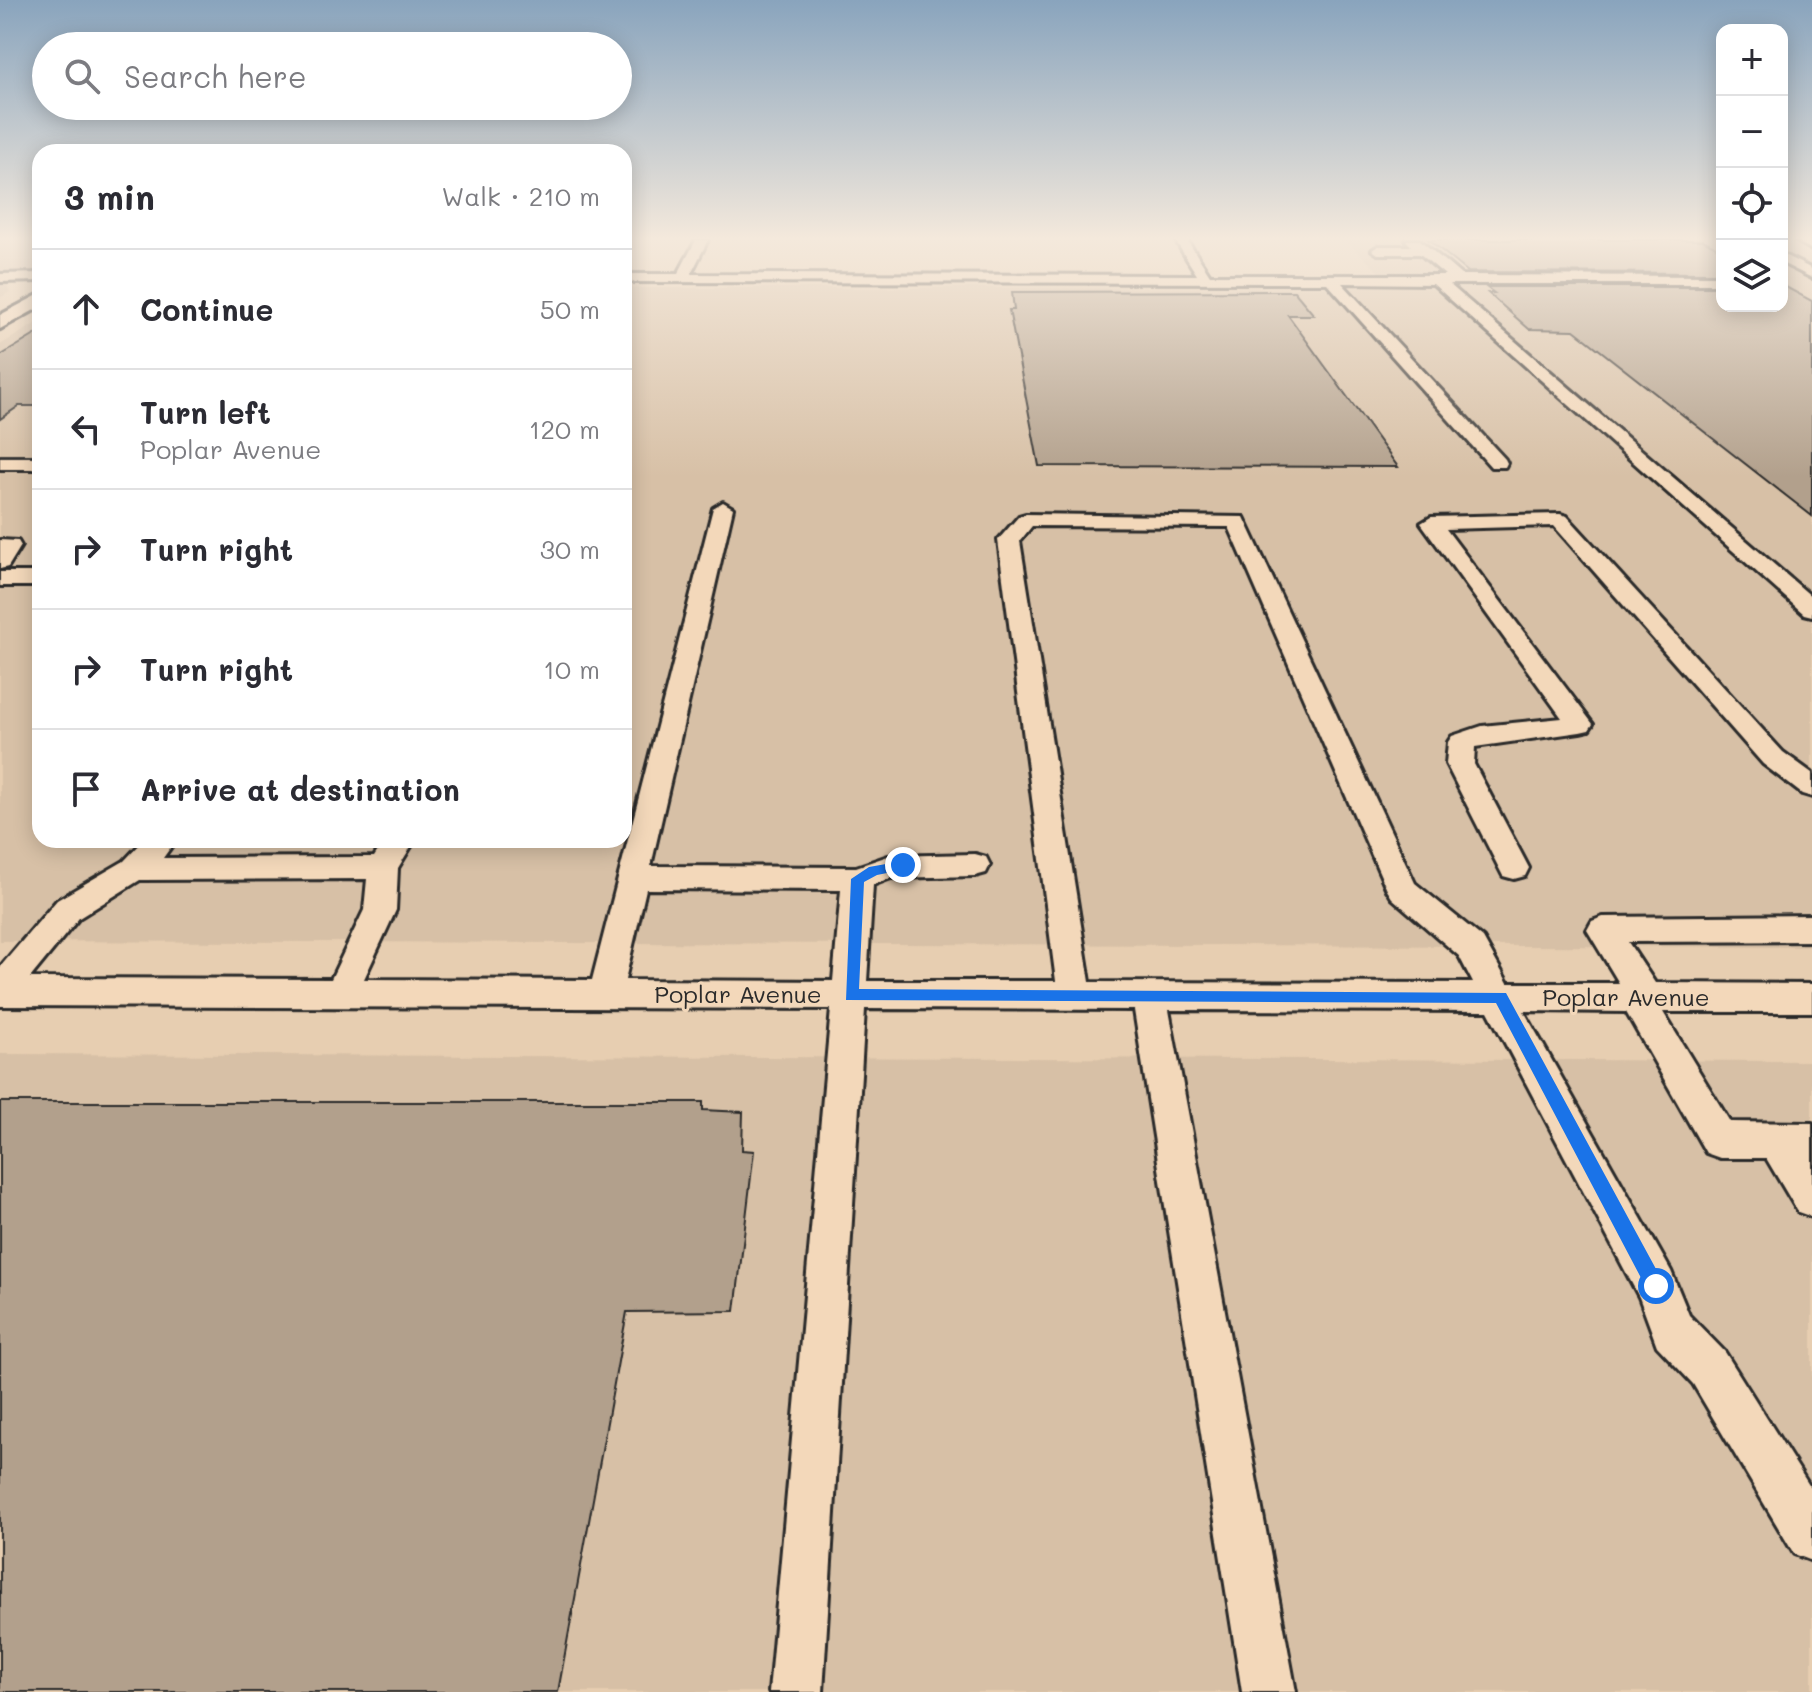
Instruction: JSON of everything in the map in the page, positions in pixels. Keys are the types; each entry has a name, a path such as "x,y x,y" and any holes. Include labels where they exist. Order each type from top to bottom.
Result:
{"street":[{"path":"1367,319 1498,463"},
{"path":"1481,319 1812,609"},
{"path":"0,444 32,444"},
{"path":"0,463 32,463"},
{"path":"605,994 723,508"},
{"path":"1075,996 1009,540 1026,520 1237,521 1403,890 1471,947 1656,1286 1673,1330 1709,1368 1812,1536"},
{"path":"1514,868 1460,764 1462,742 1482,735 1580,724 1431,523 1560,520 1773,758 1812,787"},
{"path":"0,546 10,546 0,562"},
{"path":"0,579 32,579"},
{"path":"0,991 68,909 135,869 154,848"},
{"path":"341,993 380,910 383,868 395,848"},
{"path":"633,877 858,879 888,867 975,865"},
{"path":"135,869 383,868"},
{"path":"796,1692 858,879"},
{"path":"1812,928 1603,930 1720,1140 1794,1141 1812,1198"},
{"name":"Poplar Avenue","path":"0,991 1812,998"},
{"path":"1149,996 1269,1692"}],"shaded area":[{"path":"632,319 1812,319 1812,947 0,941 0,345 32,326 32,848 632,848"},
{"path":"0,1054 1812,1061 1812,1692 0,1692"}],"building":[{"path":"1011,319 1291,319 1398,467 1039,466"},
{"path":"1518,319 1812,319 1812,516 1574,330 1529,329"},
{"path":"32,337 32,406 19,406 0,419 0,356"},
{"path":"0,1102 703,1102 703,1110 743,1112 742,1150 754,1151 735,1311 627,1312 558,1692 0,1692"}],"route":[{"path":"903,865 874,870 858,879 851,995 1501,997 1656,1286"}]}
